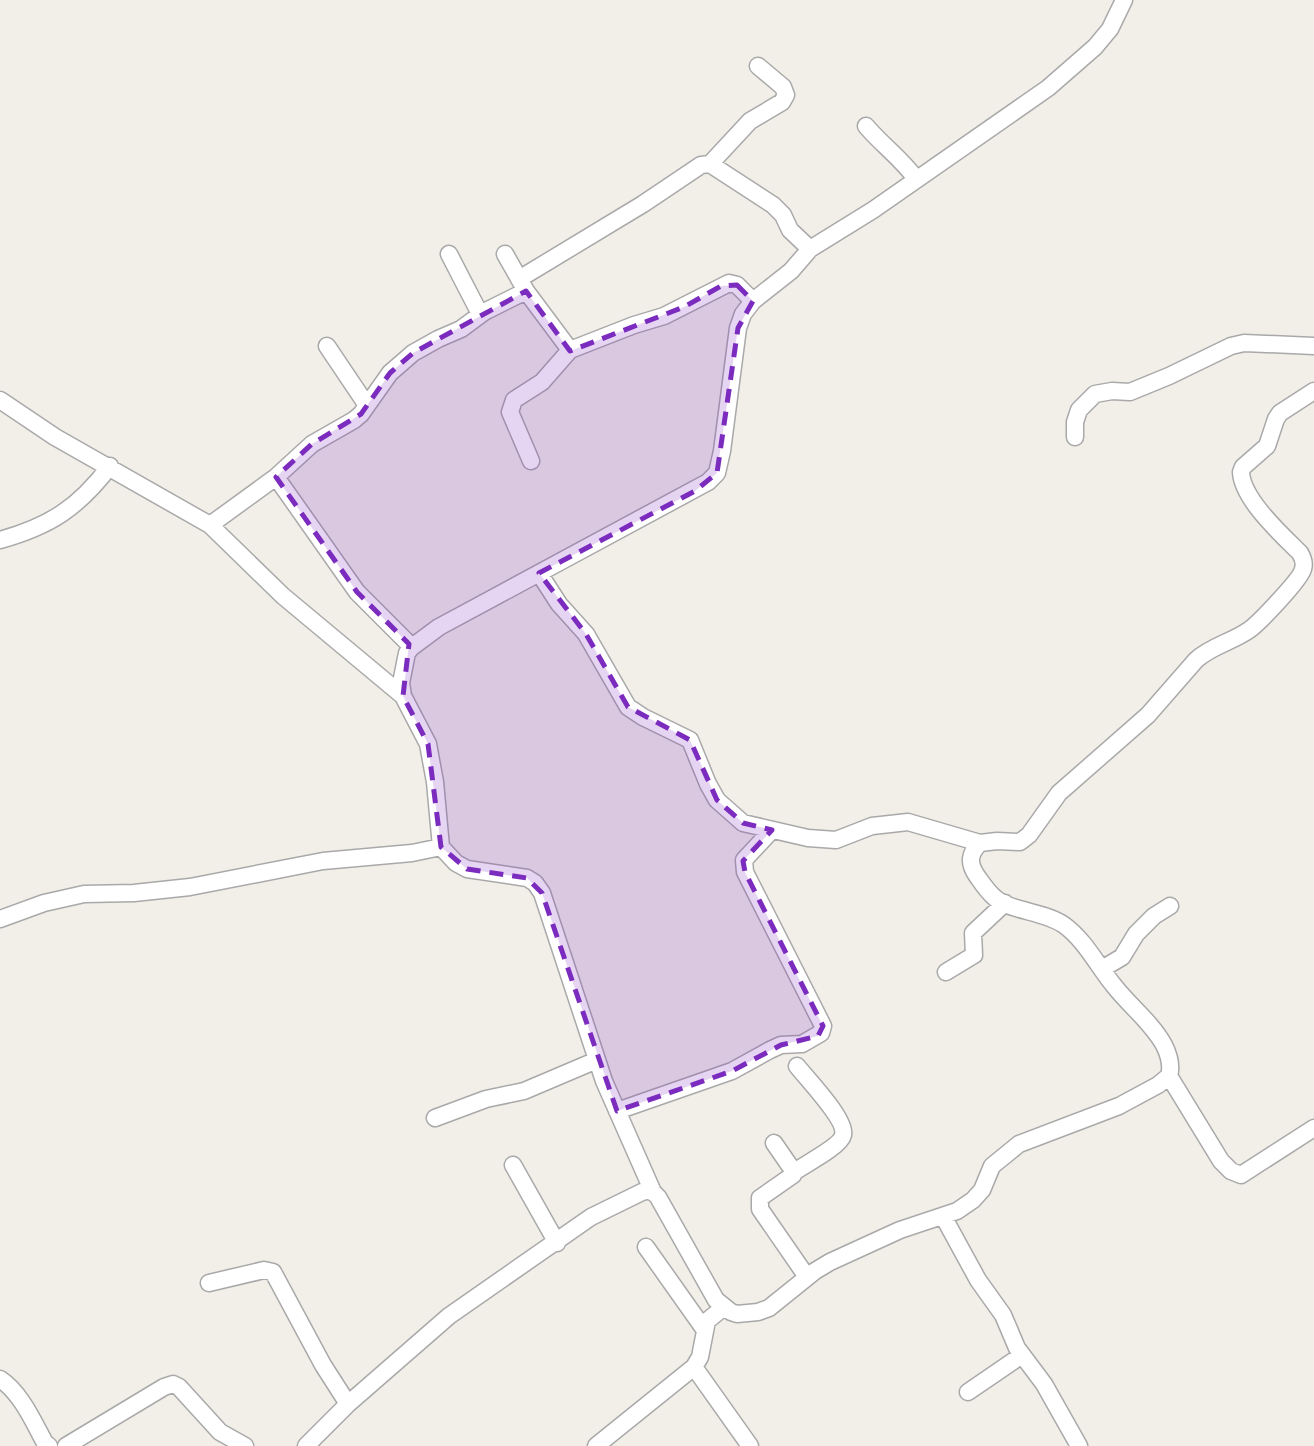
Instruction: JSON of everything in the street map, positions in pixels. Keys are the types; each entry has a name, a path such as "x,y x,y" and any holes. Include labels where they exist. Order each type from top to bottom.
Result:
{"street":[{"path":"402,695 401,683 407,653 412,646 439,627 708,482 717,472 722,451 738,328 743,314 753,301 791,271 810,249 873,210 1048,88 1095,47 1110,29 1124,0"},
{"path":"710,164 750,121 782,102 786,95 783,87 758,66"},
{"path":"866,126 884,146 906,164 916,179"},
{"path":"210,525 276,477 312,444 354,420 390,373 402,362 438,339 461,329 701,165 710,164 773,205 783,215 790,230 810,249"},
{"path":"449,254 480,314"},
{"path":"505,254 522,285 570,350"},
{"path":"531,461 510,412 511,405 514,400 542,382 570,350 664,316 729,283 737,285 753,301"},
{"path":"327,346 366,404"},
{"path":"1075,436 1075,422 1079,410 1095,394 1130,392 1231,346 1314,346"},
{"path":"539,573 559,604 577,622 593,646 628,707 690,740 717,800 743,823 808,838 836,840 873,826 908,822 980,843 1013,843 1025,839 1059,793 1148,715 1203,653 1230,642 1251,629 1301,574 1309,558 1300,553 1257,506 1247,491 1241,472 1243,467 1267,446 1280,413 1314,391"},
{"path":"0,400 55,437 210,525 283,596 402,695 428,744 435,782 441,847 456,863 467,869 527,878 542,893 597,1060 653,1192 716,1300 737,1314 758,1312 778,1302 807,1277 830,1262 901,1230 957,1210 973,1200 982,1190 992,1166 1019,1144 1119,1106 1169,1076 1171,1070 1166,1048 1147,1021 1115,987 1072,932 1062,924 993,897 970,860 972,851 980,843"},
{"path":"0,540 47,523 73,507 93,489 110,467"},
{"path":"276,477 357,592 412,646"},
{"path":"617,1111 732,1072 770,1050 782,1045 802,1044 821,1033 823,1026 744,872 744,860 772,830"},
{"path":"0,919 44,903 84,894 134,893 190,887 323,861 412,853 441,847"},
{"path":"946,972 974,954 973,933 1005,903"},
{"path":"1102,969 1122,957 1136,934 1154,916 1170,906"},
{"path":"435,1118 486,1099 524,1091 597,1060"},
{"path":"797,1066 836,1115 843,1137 794,1171 793,1175 760,1198 758,1203 807,1277"},
{"path":"1169,1076 1221,1161 1236,1175 1241,1175 1314,1128"},
{"path":"774,1143 794,1171"},
{"path":"513,1165 557,1243"},
{"path":"306,1446 348,1404 449,1315 483,1289 557,1243 591,1217 647,1191 653,1192"},
{"path":"943,1216 978,1280 1003,1315 1022,1355 1044,1384 1079,1446"},
{"path":"646,1247 704,1329"},
{"path":"209,1283 264,1270 274,1272 323,1365 348,1404"},
{"path":"596,1446 694,1367 700,1357 707,1321 724,1307"},
{"path":"968,1392 1022,1355"},
{"path":"694,1367 750,1446"},
{"path":"0,1378 9,1385 45,1443 50,1446"},
{"path":"66,1446 173,1384 179,1387 219,1432 245,1446"}],"highlighted area":[{"path":"737,285 753,301 738,328 717,473 695,491 539,573 586,634 628,707 690,740 717,800 743,823 772,830 743,861 745,872 823,1026 818,1036 781,1045 732,1071 617,1111 542,893 527,878 467,869 441,847 428,744 403,696 409,644 357,592 276,477 312,444 361,414 390,373 413,353 526,291 570,351 684,307 721,286"}]}
